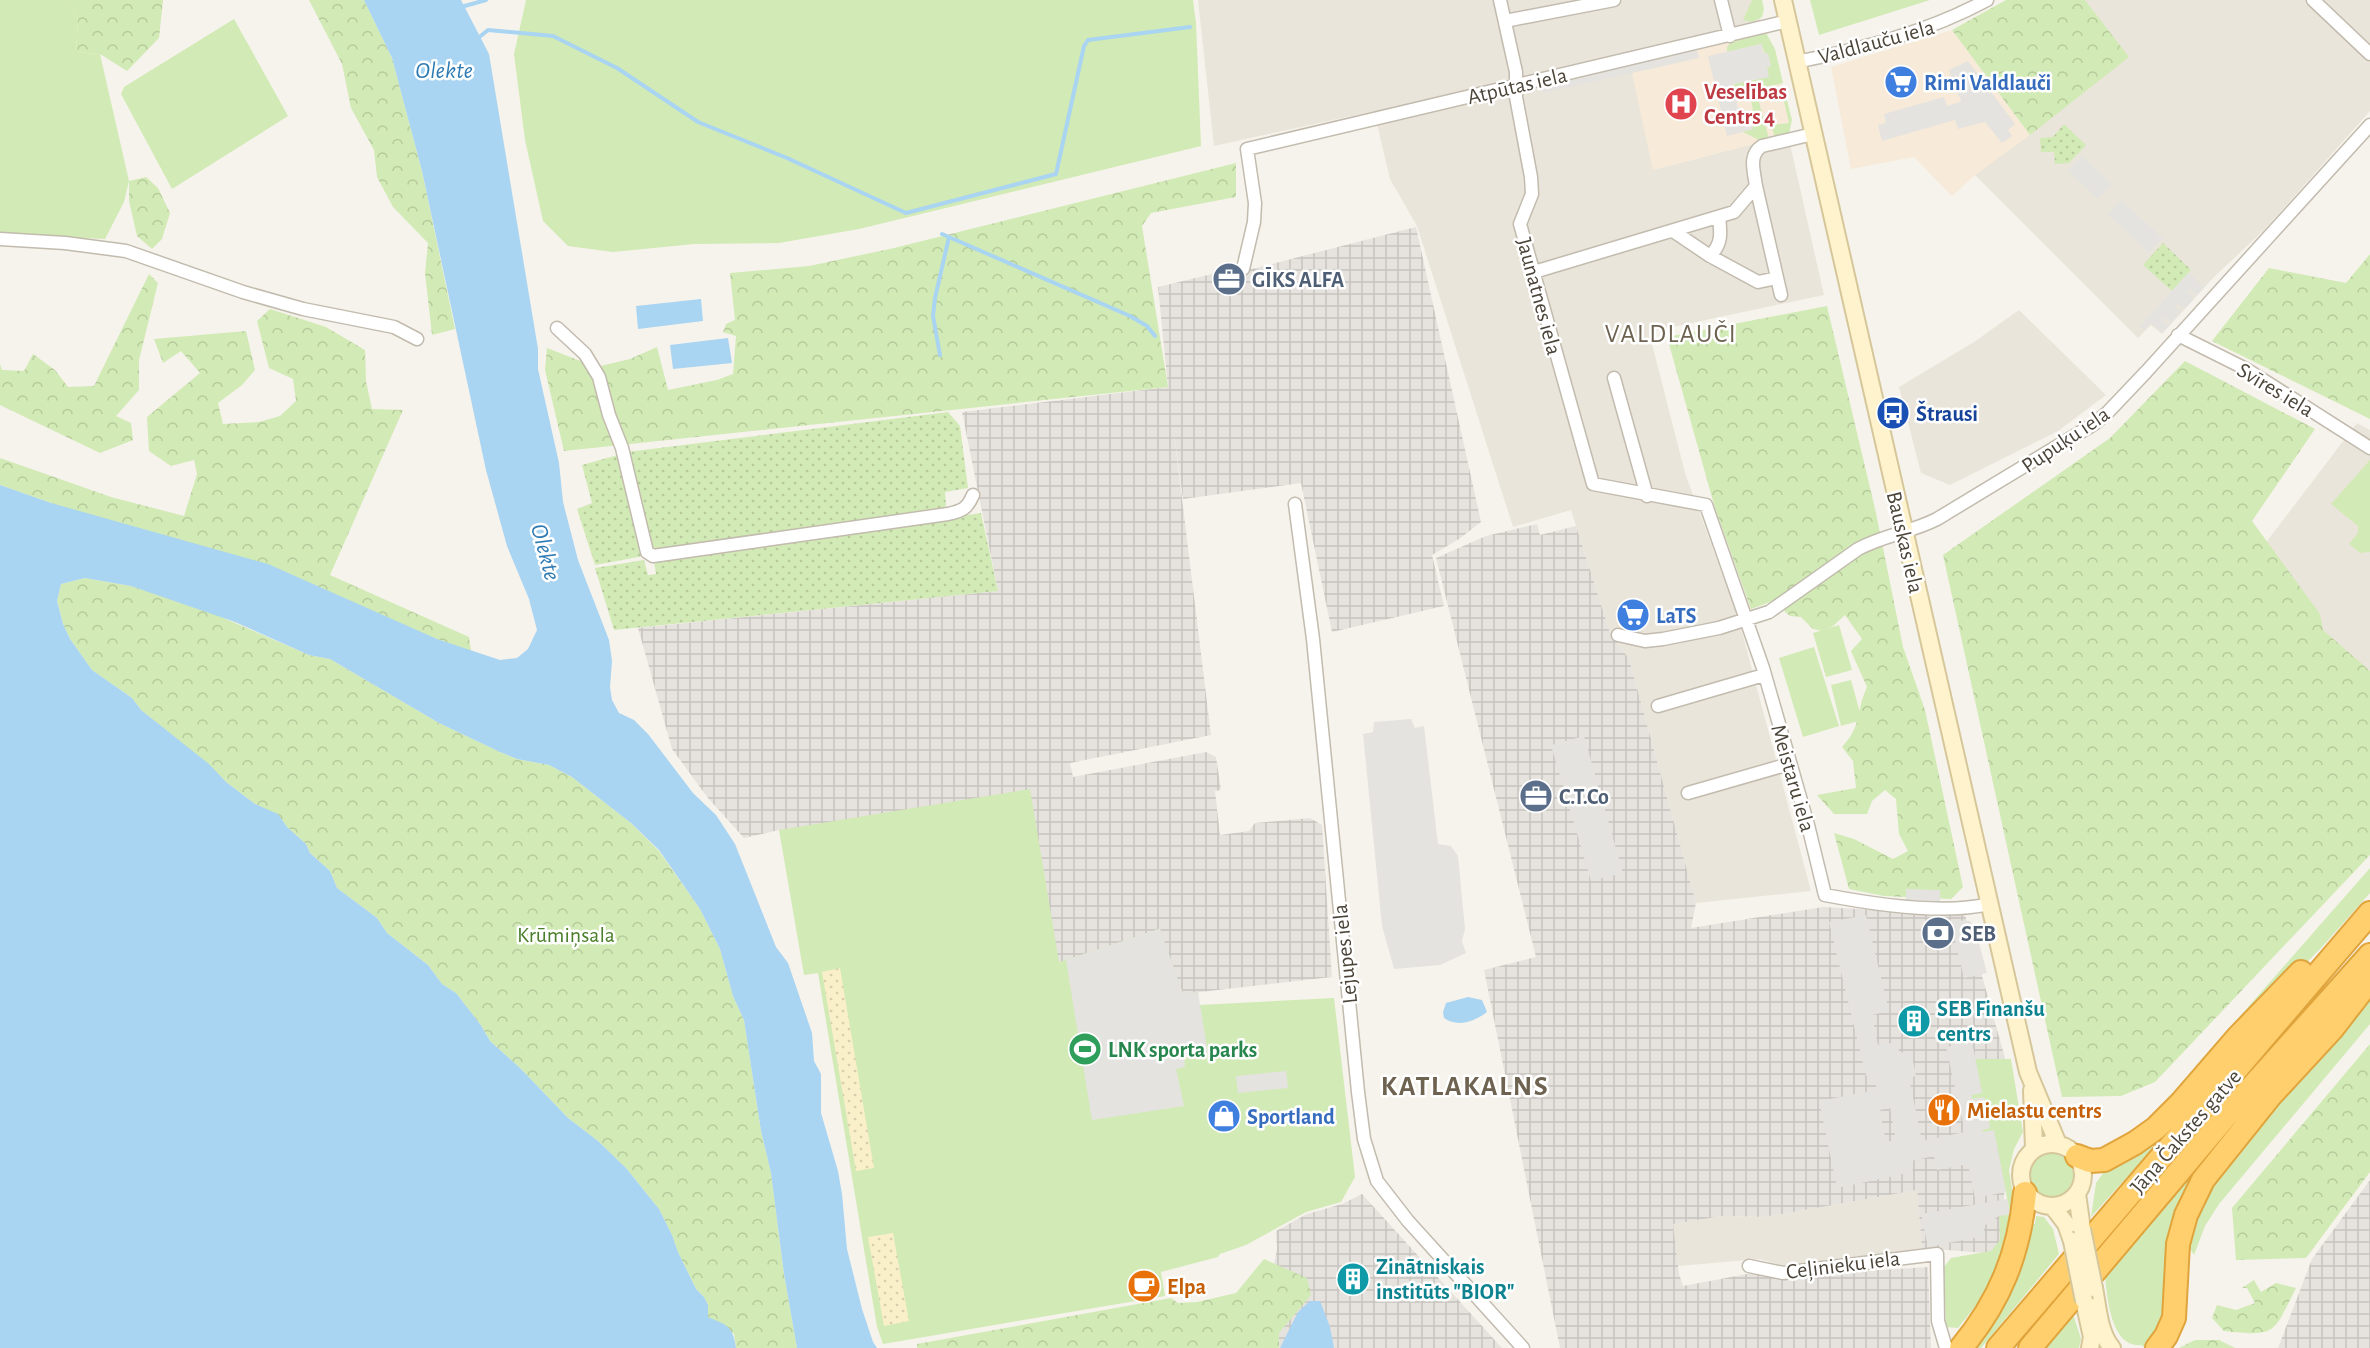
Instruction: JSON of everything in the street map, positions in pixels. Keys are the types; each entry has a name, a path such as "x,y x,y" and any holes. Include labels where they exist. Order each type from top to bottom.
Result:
{"highway":[{"name":"Jāņa Čakstes gatve","path":"1998,1348 2370,913"},
{"path":"2068,1150 2090,1161 2104,1160 2156,1128 2181,1103 2238,1037 2316,957 2331,945 2347,938"},
{"name":"Jāņa Čakstes gatve","path":"2030,1348 2225,1117 2370,955"},
{"path":"2157,1348 2174,1318 2178,1244 2186,1215 2203,1180 2271,1095 2332,1029 2370,980"},
{"path":"1961,1348 1993,1305 2006,1278 2023,1218 2025,1193"}],"main road":[{"name":"Bauskas iela","path":"1783,0 2032,1083 2034,1149"},
{"name":"Bauskas iela","path":"2032,1083 2068,1150"},
{"path":"2041,1145 2068,1150 2083,1172 2081,1188 2077,1194 2062,1205 2053,1207 2033,1200 2025,1193 2020,1173 2024,1160 2041,1145"},
{"path":"2077,1194 2077,1235 2089,1294 2092,1337 2090,1348"},
{"path":"2053,1207 2077,1235"},
{"path":"2089,1294 2107,1342 2112,1348"}],"street":[{"name":"Jaunatnes iela","path":"1500,0 1516,72 1516,97 1531,177 1532,194 1520,224 1593,484 1647,496"},
{"path":"1504,21 1614,0"},
{"path":"1721,0 1730,36"},
{"name":"Valdlauču iela","path":"1796,62 1942,23 1987,0"},
{"path":"2313,0 2370,54"},
{"name":"Atpūtas iela","path":"1243,269 1254,222 1255,203 1247,149 1788,21"},
{"name":"Pupuķu iela","path":"1618,635 1645,641 1663,639 1719,628 1769,612 1858,549 1873,541 1937,519 2094,424 2108,412 2370,125"},
{"path":"1781,295 1756,186 1753,158 1762,146 1813,134"},
{"path":"1534,272 1734,212 1756,186"},
{"path":"1710,256 1717,249 1722,237 1719,217"},
{"path":"1672,231 1710,256 1758,282 1777,278"},
{"path":"0,239 65,243 126,251 243,292 303,309 394,327 417,339"},
{"path":"557,328 585,354 599,377 609,415 622,448 647,552 653,556 948,514 962,511 969,505 973,495"},
{"name":"Svīres iela","path":"2178,335 2246,369 2370,448"},
{"path":"1614,378 1647,496"},
{"name":"Meistaru iela","path":"1647,496 1706,505 1748,620 1811,836 1825,895 1944,909 1970,908 1989,904"},
{"name":"Lejupes iela","path":"1295,504 1313,639 1358,1092 1369,1160 1377,1181 1408,1221 1523,1348"},
{"path":"1658,706 1764,675"},
{"path":"1688,793 1789,764"},
{"name":"Ceļinieku iela","path":"1749,1266 1783,1273 1937,1254 1938,1322 1946,1348"}],"shaded area":[{"path":"1198,0 1756,0 1761,23 1653,170 1788,135 1824,295 1649,332 1685,473 1738,617 1811,891 1696,903 1629,659 1610,633 1571,510 1513,527 1417,226 1390,179 1374,111 1214,146"},
{"path":"2085,0 2370,0 2370,111 2265,229 2213,278 2162,334 2151,325 2138,338 1975,175 2128,57"},
{"path":"1761,23 1773,51 1790,120 1788,135 1653,170 1628,55"},
{"path":"1952,30 2030,135 1975,175 1952,196 1914,157 1851,169 1831,67"},
{"path":"1762,44 1763,53 1768,53 1771,67 1767,67 1769,77 1733,84 1739,113 1749,111 1753,129 1727,136 1708,56"},
{"path":"1697,50 1699,58 1543,93 1541,85"},
{"path":"1968,61 2015,124 2008,130 2012,136 2002,143 1985,122 1958,129 1955,120 1882,141 1878,125 1886,123 1884,114 1944,97 1947,106 1960,102 1961,99 1955,90 1949,70"},
{"path":"2082,156 2112,184 2098,199 2068,171"},
{"path":"2121,200 2163,238 2149,253 2108,214"},
{"path":"1416,227 1481,522 1459,539 1432,555 1444,606 1332,632 1301,483 1183,499 1173,425 1211,735 1070,763 1073,777 1206,752 1216,757 1221,790 1215,791 1220,835 1249,831 1255,823 1310,818 1322,825 1332,977 1183,994 1159,929 1059,963 779,830 744,838 708,798 672,749 638,628 998,591 962,412 1168,387 1158,287 1233,269 1252,269"},
{"path":"2188,273 2204,287 2197,295 2190,289 2187,292 2194,299 2184,309 2177,303 2175,306 2181,312 2171,323 2164,317 2162,320 2169,326 2162,333 2151,323 2145,330 2140,326"},
{"path":"2019,310 2106,395 2058,431 1950,485 1921,473 1899,387 1974,342"},
{"path":"2357,423 2370,430 2370,672 2245,570"},
{"path":"1537,524 1540,535 1576,526 1610,633 1629,659 1696,903 1691,928 1823,907 1965,915 2010,1076 2003,1221 1997,1254 1922,1248 1917,1190 1765,1217 1722,1216 1673,1224 1679,1274 1683,1286 1747,1274 1786,1276 1928,1267 1931,1348 1560,1348 1484,970 1536,957 1436,558 1486,536"},
{"path":"1411,719 1415,728 1424,726 1438,844 1451,846 1458,856 1465,929 1462,941 1466,953 1440,965 1394,969 1382,926 1363,734 1373,732 1374,722"},
{"path":"1584,736 1623,873 1591,881 1551,745"},
{"path":"1906,889 1940,890 1940,903 1906,901"},
{"path":"1866,915 1889,1011 1872,1015 1878,1045 1898,1042 1899,1053 1911,1051 1916,1076 1909,1078 1922,1141 1965,1132 1946,1047 1972,1042 1982,1093 1972,1095 1972,1099 1984,1097 1990,1128 1982,1130 1983,1132 1994,1130 2006,1192 1975,1198 1968,1164 1937,1170 1934,1156 1911,1161 1913,1172 1837,1188 1819,1101 1877,1090 1874,1076 1866,1076 1829,922","holes":["1890,1108 1896,1140 1886,1142 1880,1110"]},
{"path":"1950,920 1970,921 1975,928 1987,973 1964,978"},
{"path":"1160,929 1183,994 1198,992 1208,1054 1184,1058 1185,1067 1176,1069 1184,1106 1092,1120 1066,960"},
{"path":"1286,1071 1288,1088 1238,1093 1236,1076"},
{"path":"2370,1180 2370,1348 2278,1348 2312,1259"},
{"path":"1917,1190 1922,1248 1783,1266 1760,1259 1678,1266 1672,1224 1722,1216 1765,1217"},
{"path":"1362,1194 1502,1348 1260,1348 1277,1248 1276,1231 1307,1214 1342,1204"},
{"path":"2007,1199 2010,1214 1999,1216 1984,1226 1984,1236 1928,1247 1921,1214"}],"green space":[{"path":"0,0 69,0 78,20 76,52 100,54 129,181 124,202 105,239 0,234"},
{"path":"69,0 163,0 159,38 127,71 100,54 76,52 78,20"},
{"path":"309,0 364,0 392,58 422,171 455,329 432,335 425,273 428,243 393,207 377,177 374,150 351,108 342,64"},
{"path":"526,0 1193,0 1201,146 859,229 779,243 694,244 613,252 568,246 543,221 525,140 514,54"},
{"path":"1752,0 1762,0 1764,9 1762,17 1752,22 1743,20"},
{"path":"1810,0 1930,0 1819,35"},
{"path":"2006,0 2085,0 2129,57 2030,135 1952,30"},
{"path":"234,19 288,116 172,189 121,94 124,87"},
{"path":"1766,33 1775,49 1783,83 1756,89 1735,88 1734,84 1768,77 1766,67 1770,67 1761,44 1727,52 1727,47 1731,42"},
{"path":"1784,88 1792,120 1789,134 1775,138 1771,125 1789,123 1781,89"},
{"path":"1736,94 1757,95 1769,139 1759,140 1743,132 1753,129 1749,111 1753,110 1750,96 1737,99"},
{"path":"2064,124 2086,145 2069,163 2055,164 2054,152 2041,152 2040,138 2053,137"},
{"path":"1236,163 1236,197 1151,213 1142,226 1168,387 564,451 545,370 547,348 596,367 630,359 657,347 668,390 717,380 733,374 736,336 723,332 726,324 735,320 730,273 809,266 894,248"},
{"path":"146,177 158,188 170,213 162,239 152,249 137,236 129,201 129,181"},
{"path":"2163,243 2191,270 2172,291 2143,265"},
{"path":"2370,254 2370,419 2212,341 2269,268 2346,283"},
{"path":"149,274 158,283 139,360 139,390 116,416 131,423 133,440 100,453 0,405 0,364 2,370 24,371 33,354 55,370 68,387 94,386"},
{"path":"1827,306 1876,513 1903,647 1925,710 1963,887 1951,899 1884,896 1849,889 1834,833 1854,839 1893,859 1908,851 1899,834 1896,799 1885,790 1872,801 1867,814 1834,814 1817,795 1856,788 1853,761 1842,747 1856,725 1867,687 1851,651 1862,639 1845,615 1833,626 1822,631 1813,629 1801,617 1790,616 1773,601 1751,609 1715,508 1667,337"},
{"path":"270,309 326,327 365,350 366,381 372,409 403,410 330,575 469,637 471,651 0,485 0,458 111,497 184,516 197,474 194,460 171,466 149,451 147,417 200,373 181,351 163,363 154,339 246,331 255,370 242,385 218,403 223,424 259,422 280,416 296,401 293,379 269,368 257,321"},
{"path":"2185,361 2315,429 2252,521 2320,614 2323,630 2370,671 2370,855 2155,1082 2121,1096 2062,1097 1943,555 2110,438"},
{"path":"948,412 960,426 968,488 945,492 946,505 944,508 653,550 627,452"},
{"path":"618,455 644,556 595,565 577,509 592,503 582,465"},
{"path":"2370,460 2370,552 2360,553 2349,544 2358,533 2358,526 2331,504"},
{"path":"981,513 998,591 614,630 595,568 644,560 648,575 656,574 654,561"},
{"name":"Krūmiņsala","path":"85,578 131,586 198,607 309,655 330,659 439,723 517,759 549,765 572,777 631,823 659,851 700,909 720,949 733,996 744,1020 761,1131 771,1173 784,1274 797,1348 736,1348 734,1334 708,1317 708,1305 696,1289 659,1209 626,1168 598,1141 568,1118 520,1068 490,1041 456,993 442,984 428,965 387,933 377,918 337,888 330,871 310,853 306,844 287,827 278,815 255,804 226,782 208,764 141,710 132,698 92,670 70,639 57,601 61,584"},
{"path":"1839,625 1852,670 1826,677 1813,633"},
{"path":"1814,647 1839,726 1803,737 1779,658"},
{"path":"1851,680 1862,720 1841,726 1831,685"},
{"name":"LNK sporta parks","path":"1030,789 1059,962 1160,929 1183,994 1198,992 1199,1005 1334,998 1355,1177 1341,1202 1306,1212 1246,1245 1220,1254 1218,1257 1161,1272 1165,1296 883,1344 877,1327 818,973 804,975 779,830"},
{"path":"2370,868 2370,893 2321,948 2134,1137"},
{"path":"2370,984 2370,1024 2219,1204 2205,1226 2194,1255 2188,1241 2207,1186"},
{"path":"2370,1044 2370,1172 2306,1258 2236,1260 2232,1208"},
{"path":"1975,1059 2011,1059 2023,1132 2014,1149 2009,1170 2014,1201 2013,1209 1993,1278 1984,1295 1958,1328 1946,1327 1944,1267 1951,1258 1991,1251 2000,1240 1999,1216 2010,1214 1994,1131 1983,1133 1982,1130 1990,1128 1984,1098 1972,1100 1971,1095 1982,1092"},
{"path":"2189,1108 2091,1217 2096,1183 2106,1169"},
{"path":"2225,1136 2207,1163 2200,1184 2176,1286 2168,1310 2158,1331 2146,1348 2131,1344 2123,1338 2112,1320 2105,1276"},
{"path":"2052,1151 2068,1158 2075,1174 2068,1190 2052,1197 2036,1190 2029,1174 2036,1158"},
{"path":"2036,1216 2044,1217 2053,1229 2059,1254 1981,1348 1973,1348 2030,1224 2035,1224"},
{"path":"1264,1259 1307,1278 1311,1295 1279,1333 1279,1348 917,1348 917,1344 1171,1298 1178,1303 1197,1302 1236,1293"},
{"path":"2254,1280 2261,1292 2276,1283 2296,1288 2283,1315 2272,1329 2255,1333 2224,1331 2212,1318 2217,1305 2236,1310 2255,1303 2247,1288 2242,1288"},
{"path":"2073,1314 2081,1339 2079,1348 2044,1348"},
{"path":"2195,1340 2219,1340 2235,1348 2179,1348"}],"sand":[{"path":"840,968 874,1168 856,1171 822,972"},
{"path":"893,1233 909,1321 884,1326 868,1237"}],"water":[{"name":"Olekte","path":"364,0 461,0 489,54 538,349 538,369 559,463 563,502 578,560 609,640 612,661 610,687 612,700 619,713 634,720 648,734 693,793 716,815 735,844 776,947 788,963 812,1033 814,1061 821,1074 821,1113 838,1171 847,1249 862,1309 877,1348 797,1348 784,1274 771,1173 761,1131 744,1020 733,996 720,949 700,909 659,850 631,823 572,777 549,765 517,759 439,723 330,659 309,655 235,622 131,586 85,578 61,584 57,601 70,639 92,670 132,698 141,710 209,764 226,782 255,804 278,814 287,827 306,844 310,853 330,871 337,888 377,918 387,933 428,965 442,984 456,993 490,1041 520,1068 568,1118 598,1141 626,1168 659,1209 696,1289 708,1305 708,1317 728,1327 733,1335 736,1348 0,1348 0,485 51,503 268,564 437,639 500,660 517,658 528,649 537,630 529,599 507,546 486,470 422,171 392,58"},
{"path":"701,299 703,321 638,329 636,306"},
{"path":"728,338 732,363 673,369 670,345"},
{"path":"1468,997 1482,1000 1487,1012 1461,1023 1444,1018 1446,1003"},
{"path":"1310,1301 1320,1301 1330,1327 1334,1348 1280,1348 1298,1312"}],"waterway":[{"path":"461,7 486,0"},
{"path":"477,39 488,30 553,36 617,68 698,122 787,158 906,213 1056,174 1084,46 1088,40 1190,27"},
{"path":"942,234 1130,316 1147,326 1155,336"},
{"path":"940,355 933,316 949,237"}],"place":[{"name":"Rimi Valdlauči","path":"1901,82"},
{"name":"Veselības Centrs 4","path":"1681,104"},
{"name":"GĪKS ALFA","path":"1229,279"},
{"name":"Štrausi","path":"1893,413"},
{"name":"LaTS","path":"1633,615"},
{"name":"C.T.Co","path":"1536,796"},
{"name":"SEB","path":"1938,933"},
{"name":"SEB Finanšu centrs","path":"1914,1021"},
{"name":"LNK sporta parks","path":"1085,1049"},
{"name":"Mielastu centrs","path":"1944,1110"},
{"name":"Sportland","path":"1224,1116"},
{"name":"Zinātniskais institūts \"BIOR\"","path":"1353,1279"},
{"name":"Elpa","path":"1144,1286"}],"district":[{"name":"VALDLAUČI","path":"1671,333"},
{"name":"KATLAKALNS","path":"1465,1085"}]}
